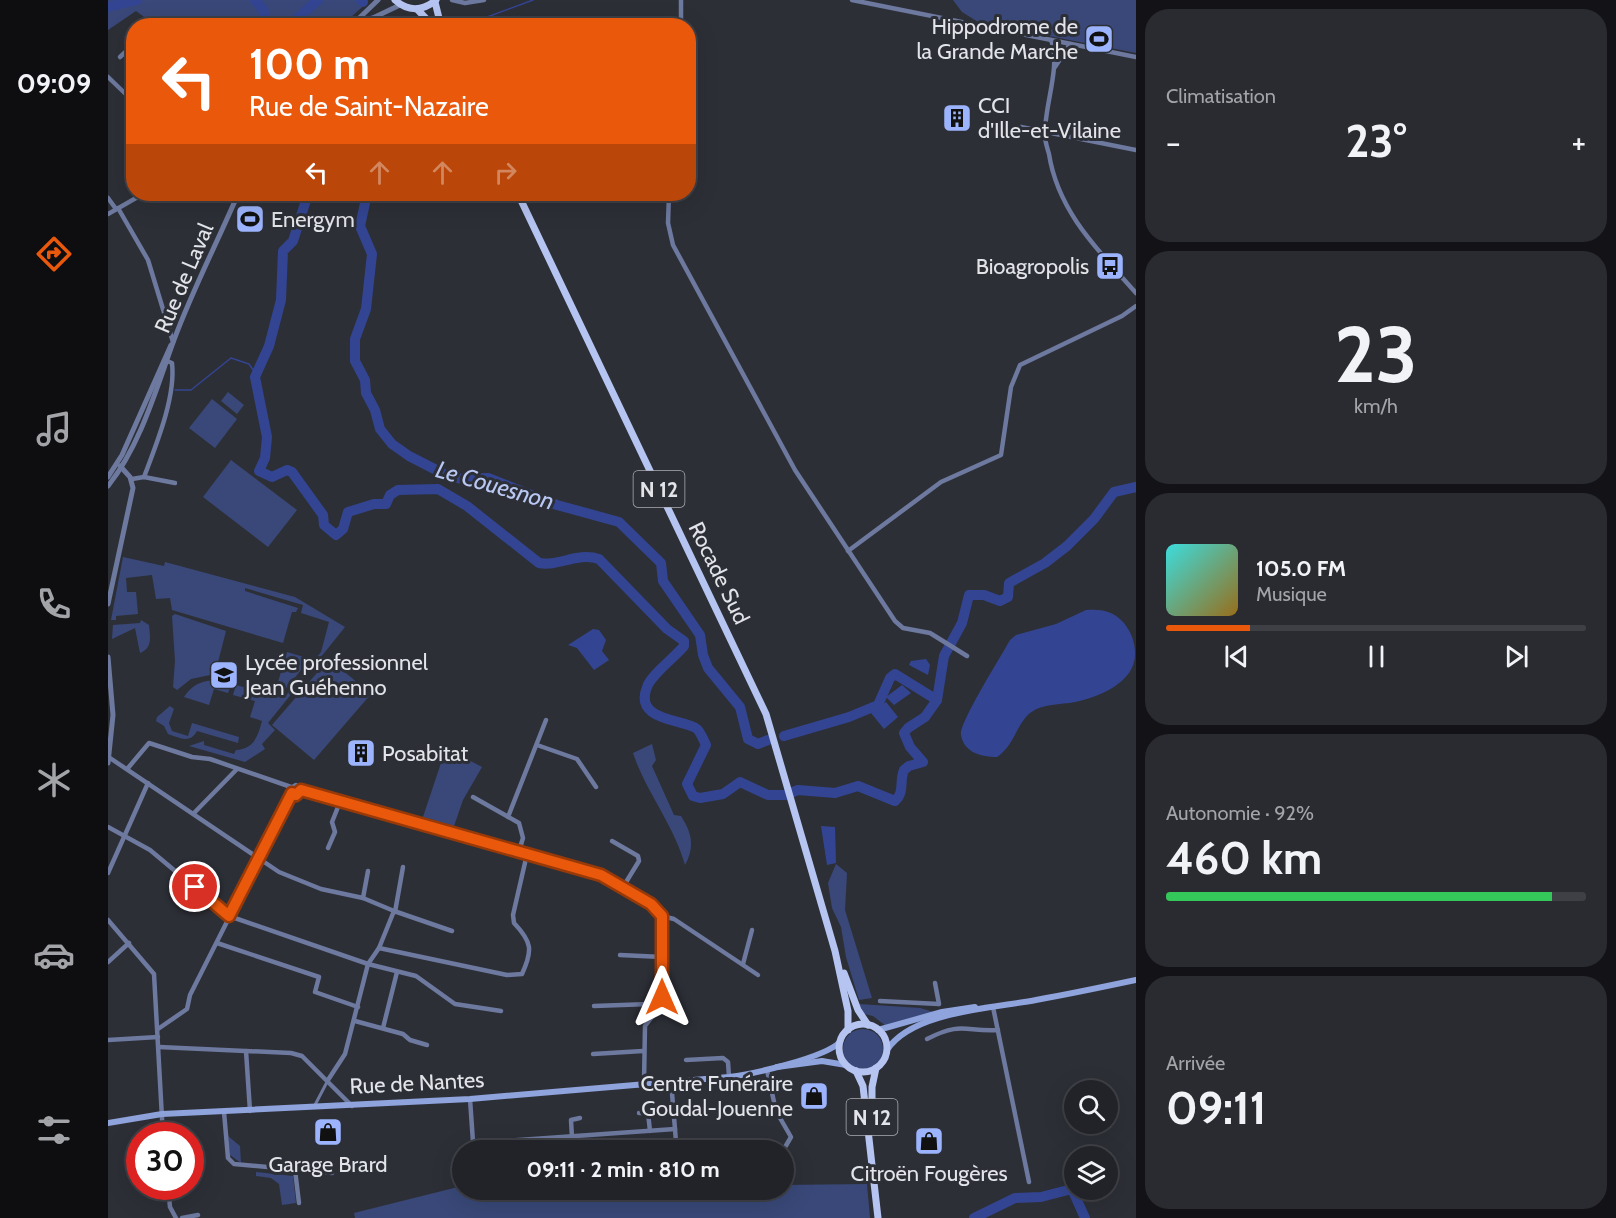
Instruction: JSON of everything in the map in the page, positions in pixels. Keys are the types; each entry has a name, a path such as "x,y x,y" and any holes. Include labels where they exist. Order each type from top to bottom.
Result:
{"main road":[{"path":"417,9 436,1 439,18"},
{"path":"398,2 417,9 425,18"},
{"name":"Rocade Sud","path":"521,201 750,679 772,732 835,951 848,1011 848,1030"},
{"name":"Rocade Sud","path":"835,951 858,1010 868,1025"},
{"path":"887,1050 885,1039 878,1030 868,1025 859,1024 848,1030 840,1042 840,1054 846,1065 856,1071 866,1072 876,1068 884,1060 887,1050 898,1037 938,1019 1136,980"},
{"path":"878,1030 942,1012 993,1007"},
{"path":"938,1019 942,1012"},
{"name":"Rue de Nantes","path":"108,1123 162,1114 250,1112 470,1099 729,1077 766,1070 829,1051 840,1042"},
{"name":"Rue de Nantes","path":"776,1067 822,1061 846,1065"},
{"name":"N 12","path":"873,1167 872,1087 876,1068"},
{"name":"N 12","path":"856,1071 863,1086 878,1218"}],"street":[{"path":"361,18 378,0"},
{"path":"452,0 465,3 484,0"},
{"path":"681,0 681,18"},
{"path":"852,0 1136,57"},
{"path":"368,18 398,2"},
{"path":"1051,40 1054,51 1054,70 1044,133 1052,173 1076,224 1136,293"},
{"path":"1054,70 1070,44"},
{"path":"120,57 126,51"},
{"path":"108,77 126,94"},
{"path":"1011,129 1021,127 1136,150"},
{"path":"108,198 148,260 173,342 166,352 119,466 108,477"},
{"path":"108,214 130,201"},
{"name":"Rue de Laval","path":"144,477 164,421 173,370 172,363 167,361 173,342 235,201"},
{"path":"669,201 668,223 673,245 795,470 848,551 895,621 903,628 930,633 944,644 967,656"},
{"path":"848,551 941,482 1001,455 1011,387 1020,365 1122,316 1136,306"},
{"path":"108,486 167,361"},
{"path":"108,604 133,488 132,479 119,466"},
{"path":"132,479 144,477 175,483"},
{"path":"108,657 109,761 128,768 279,872 321,889 363,898 395,912 452,931"},
{"path":"508,817 546,720"},
{"path":"128,768 149,743 291,787 296,784 301,790 340,802 573,866 623,887 656,907 662,916 662,997 658,1009 645,1026 644,1083"},
{"path":"537,745 577,759 596,787"},
{"path":"194,813 237,769"},
{"path":"108,873 148,783"},
{"path":"158,1029 187,1009 190,995 292,793 291,787"},
{"path":"292,793 296,795 301,790"},
{"path":"473,797 519,823 523,838 519,851"},
{"path":"328,848 335,832 332,822 340,802"},
{"path":"108,827 150,850 229,916 368,964 416,976 455,1004 501,1011"},
{"path":"612,841 638,856 639,861 623,887"},
{"path":"379,948 507,975 522,974 530,947 526,936 514,923 513,915 527,854"},
{"path":"314,1107 345,1054 368,964 379,948 395,912 403,867"},
{"path":"363,898 368,871"},
{"path":"662,916 674,919 758,975"},
{"path":"108,920 154,974 162,1122"},
{"path":"744,964 752,930"},
{"path":"217,942 319,977 315,992 358,1006"},
{"path":"108,962 129,944"},
{"path":"620,955 662,957"},
{"path":"383,1028 397,972"},
{"path":"935,984 942,1012"},
{"path":"880,1001 939,1004"},
{"path":"594,1006 650,1004 658,1009"},
{"path":"993,1007 1029,1182"},
{"path":"355,1021 383,1028 428,1045"},
{"path":"927,1039 942,1031 962,1026 998,1030"},
{"path":"108,1040 158,1037"},
{"path":"159,1047 291,1053 302,1056 352,1106"},
{"path":"246,1051 250,1112"},
{"path":"593,1054 643,1051"},
{"path":"686,1060 723,1058 728,1062 729,1077"},
{"path":"766,1070 776,1112 791,1137 789,1140"},
{"path":"672,1081 676,1140"},
{"path":"470,1099 473,1142 476,1143 675,1129"},
{"path":"224,1112 228,1158 234,1164 332,1173"},
{"path":"639,1113 648,1113 650,1131"},
{"path":"572,1138 571,1120 580,1118"},
{"path":"295,1170 299,1203"},
{"path":"169,1200 170,1207 176,1218"},
{"path":"182,1218 198,1215"}],"shaded area":[{"path":"108,0 366,0 368,2 350,18 146,18 136,11 108,30"},
{"name":"Hippodrome de la Grande Marche","path":"953,0 1136,0 1136,53 978,22 962,12"},
{"path":"228,392 244,405 237,414 221,401"},
{"path":"212,399 237,419 215,448 189,428"},
{"path":"231,460 297,510 268,547 203,497"},
{"path":"123,557 164,566 165,562 295,597 345,627 268,723 275,730 262,744 265,749 245,762 189,746 204,741 204,745 234,754 236,750 251,744 257,737 262,721 250,717 255,701 233,695 236,685 284,698 321,652 329,622 301,613 303,605 245,588 245,591 298,608 296,612 292,612 283,643 172,610 170,598 156,599 152,575 126,578 127,592 136,592 138,614 116,616 116,620 111,620"},
{"path":"1086,610 1111,613 1120,619 1132,637 1135,649 1134,663 1123,680 1095,696 1075,702 1046,706 1030,713 1021,723 1007,747 997,757 980,755 970,750 963,741 962,728 1010,640 1016,635 1056,624"},
{"path":"175,614 226,631 215,674 191,679 177,690 173,687 175,661 172,616"},
{"path":"141,620 149,625 150,642 144,651 140,653 135,628 112,639 113,625 140,623"},
{"path":"593,629 599,630 606,640 602,651 609,660 594,670 577,648 568,645"},
{"path":"287,652 304,657 305,665 283,692 275,692"},
{"path":"329,659 371,694 314,760 272,725"},
{"path":"926,659 930,665 928,675 909,665 911,661"},
{"path":"216,680 231,684 228,693 214,689 209,705 184,697 198,684"},
{"path":"902,685 911,693 894,705 886,697"},
{"path":"886,702 898,717 884,729 871,713"},
{"path":"170,706 174,709 169,723 172,731 188,736 192,723 239,737 238,743 197,731 188,739 168,734 164,726 156,721 157,717"},
{"path":"652,744 656,760 652,766 674,815 681,816 690,834 691,846 685,865 674,836 633,753"},
{"path":"446,748 482,767 463,800 454,826 423,817"},
{"path":"821,826 835,827 836,863 827,865"},
{"path":"836,864 847,873 845,910 872,998 859,1000 846,957 841,927 832,908 828,883"},
{"path":"859,1004 920,1008 937,1013 886,1026 873,1016 864,1014"},
{"path":"863,1029 871,1030 877,1035 882,1041 882,1057 877,1063 871,1068 863,1069 855,1068 849,1063 844,1057 843,1049 844,1041 849,1035 855,1030"},
{"path":"228,1136 240,1146 241,1163 230,1155"},
{"path":"256,1172 293,1176 296,1203 282,1205 279,1184 271,1178 256,1176"},
{"path":"867,1184 870,1218 355,1218 354,1213 452,1188 452,1200 794,1200 794,1185"}],"waterway":[{"path":"108,7 137,0"},
{"path":"255,0 264,11 265,18"},
{"name":"Le Couesnon","path":"298,18 318,0"},
{"path":"485,18 533,0"},
{"name":"Le Couesnon","path":"306,201 293,241 283,251 281,300 269,346 255,377 267,437 265,458 259,471 272,477 287,470 292,472 323,515 324,525 336,535 343,529 348,512 374,504 386,504 390,495 398,490 438,489 467,506 539,563 546,564 583,557 599,559 667,629 684,641 684,646 649,682 645,698 647,707 654,713 691,726 697,729 702,736 706,745 687,784 693,796 700,798 723,794 740,782 768,795 785,795 798,790 835,793 858,786 895,801 900,794 904,770 923,762 910,747 904,733 925,717 937,700 944,656 962,623 969,595 984,595 1000,601 1008,597 1009,583 1045,563 1067,546 1094,519 1114,492 1136,487"},
{"name":"Le Couesnon","path":"365,201 360,226 372,254 366,309 355,339 355,361 365,380 366,393 375,410 380,429 392,444 409,456 450,477 488,478 557,505 619,522 661,563 663,581 700,635 708,668 740,707 748,739 758,744 768,740"},
{"path":"175,390 191,390 231,358 249,364 256,374"},
{"name":"Le Couesnon","path":"784,736 849,717 878,705 890,678 895,674 937,700"},
{"path":"974,1218 1015,1198 1041,1197 1072,1189 1085,1218"}],"place":[{"name":"Hippodrome de la Grande Marche","path":"1099,39"},
{"name":"CCI d'Ille-et-Vilaine","path":"957,118"},
{"name":"Energym","path":"250,219"},
{"name":"Bioagropolis","path":"1110,266"},
{"name":"Lycée professionnel Jean Guéhenno","path":"224,675"},
{"name":"Posabitat","path":"361,753"},
{"name":"Centre Funéraire Goudal-Jouenne","path":"814,1096"},
{"name":"Garage Brard","path":"328,1132"},
{"name":"Citroën Fougères","path":"929,1141"}],"route":[{"path":"195,887 229,916 292,793 296,795 301,790 573,866 601,875 623,887 656,907 662,916 662,997"}]}
